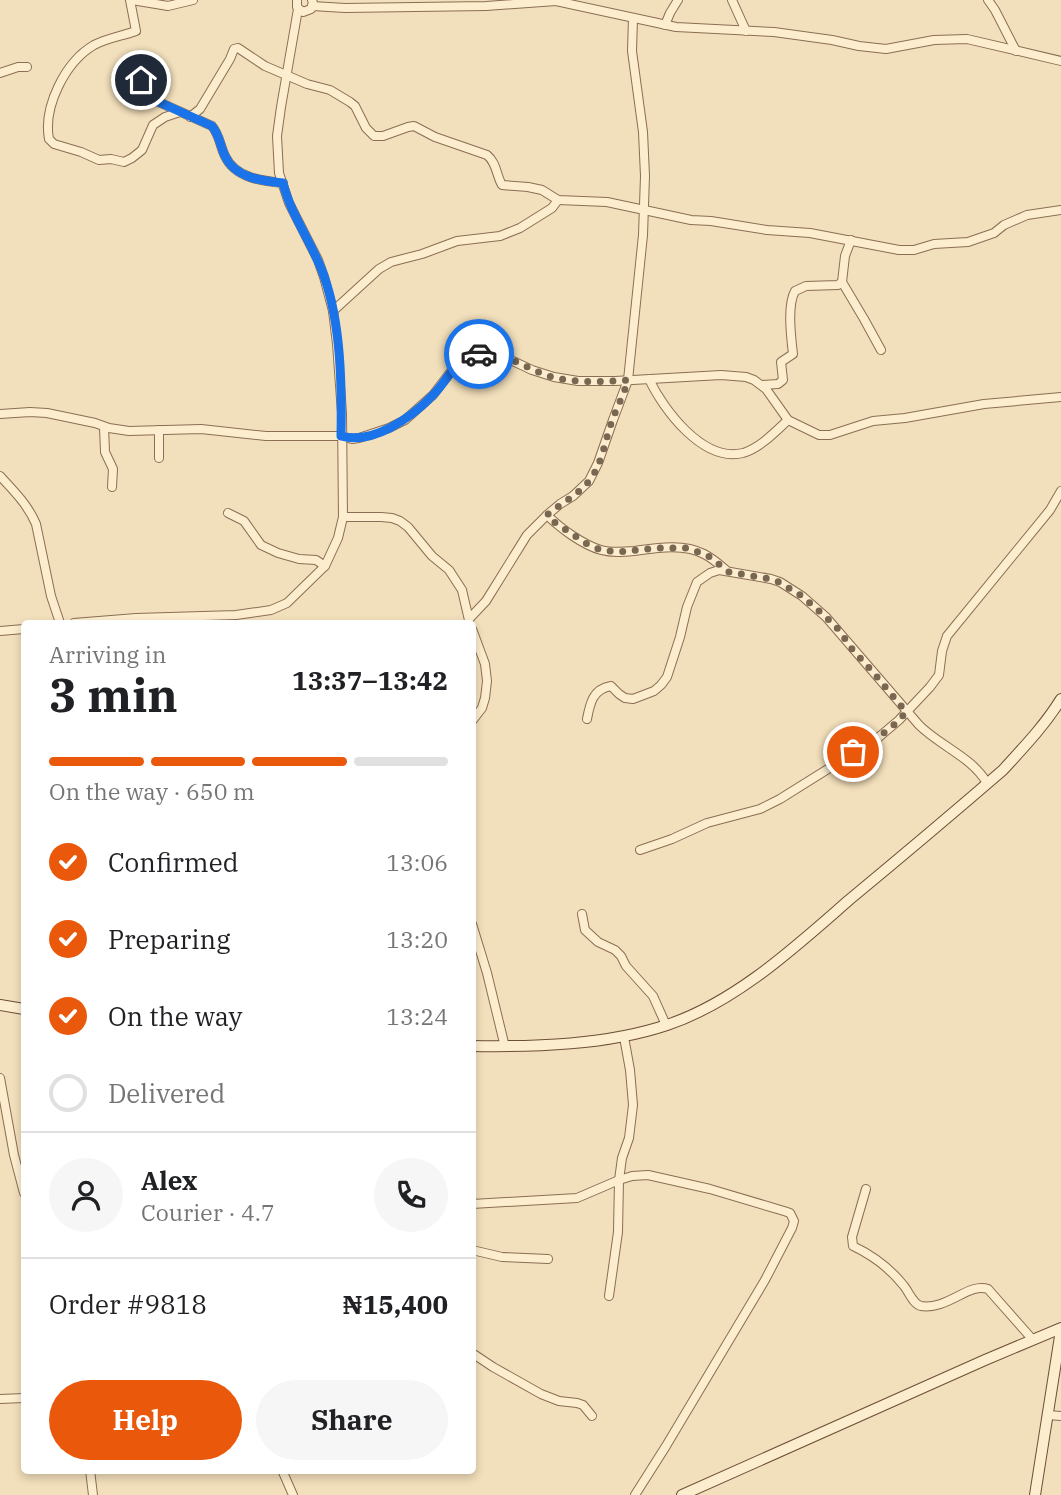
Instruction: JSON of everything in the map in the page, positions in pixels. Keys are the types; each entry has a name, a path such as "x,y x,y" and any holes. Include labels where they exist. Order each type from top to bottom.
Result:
{"main road":[{"path":"476,1046 624,1037 666,1025 704,1009 733,992 784,956 987,783 1027,744 1061,699"},
{"path":"0,1004 21,1008"},
{"path":"682,1495 1061,1329"},
{"path":"1035,1495 1061,1329"}],"street":[{"path":"180,112 153,125 142,150 124,162 99,160 54,144 49,139 50,114 68,69 78,57 94,46 135,31 131,0 169,6 193,0"},
{"path":"288,0 345,8 486,6 556,1 690,29 795,34 886,49 946,38 967,39 1061,61"},
{"path":"665,25 678,0"},
{"path":"733,0 746,31"},
{"path":"988,0 1016,51"},
{"path":"111,620 230,619 287,603 325,566 338,538 343,517 341,394 333,311 312,246 289,203 279,173 277,136 286,75 296,28 306,4"},
{"path":"471,620 486,601 527,535 589,481 628,380 643,235 645,176 643,132 632,51 633,18"},
{"path":"190,117 200,109 235,48 242,49 265,66 307,84 330,90 351,102 368,131 374,136 383,136 414,126 435,137 487,155 492,159 502,184 542,190 558,200 593,200 691,220 796,231 887,248 914,250 934,244 968,242 994,233 1004,225 1027,215 1061,210"},
{"path":"0,73 18,66 27,67"},
{"path":"141,80 152,99 212,126 217,132 224,155 239,171 253,180 283,183"},
{"path":"333,311 379,269 391,262 457,241 500,236 520,228 552,208 558,200"},
{"path":"851,240 845,256 842,282 881,350"},
{"path":"762,385 778,384 783,380 781,362 793,354 791,306 795,291 806,286 838,285 842,282"},
{"path":"1,417 30,412 47,413 129,431 201,429 266,436 341,436 352,439 389,428 405,420 433,395 456,365 467,358 485,354 504,357 541,373 568,380 589,382 729,375 754,380 775,400 788,420 814,434 825,436 873,421 984,404 1061,397"},
{"path":"649,379 657,397 692,438 724,452 744,453 764,441 788,420"},
{"path":"104,427 104,452 113,469 112,487"},
{"path":"159,430 159,457"},
{"path":"0,476 32,513 59,620"},
{"path":"640,850 708,823 760,809 780,799 879,737 900,720 939,674 947,636 1042,520 1061,491"},
{"path":"228,513 244,521 261,545 299,559 316,560 325,566"},
{"path":"547,515 587,544 601,550 618,552 687,548 707,555 729,572"},
{"path":"343,517 381,517 400,521 408,527 432,556 449,570 462,590 470,620"},
{"path":"587,719 590,702 599,690 607,686 611,686 625,698 633,699 654,691 661,685 667,677 696,582 719,570 771,579 802,596 839,630 906,712 929,735 981,772 987,783"},
{"path":"0,631 21,629"},
{"path":"476,640 485,664 486,681 485,698 476,716"},
{"path":"582,914 585,930 598,942 621,956 653,996 666,1025"},
{"path":"476,937 505,1046"},
{"path":"609,1296 618,1232 619,1180 631,1126 633,1094 624,1037"},
{"path":"0,1078 21,1182"},
{"path":"476,1204 577,1198 619,1180 649,1175 790,1213 794,1221 792,1227 765,1280 635,1495"},
{"path":"866,1189 852,1237 853,1246 882,1262 902,1283 916,1304 931,1306 944,1303 973,1288 982,1287 988,1289 1033,1340"},
{"path":"476,1251 502,1257 548,1259"},
{"path":"476,1356 541,1394 559,1401 583,1405 592,1416"},
{"path":"0,1399 21,1398"},
{"path":"1048,1415 1061,1416"},
{"path":"90,1474 93,1495"},
{"path":"284,1474 293,1495"}],"way so far":[{"path":"479,354 504,357 532,370 568,380 628,380 589,481 547,515 587,544 601,550 694,550 707,555 729,572 771,579 802,596 839,630 906,712 879,737 853,752"}],"route":[{"path":"141,80 152,99 212,126 217,132 224,155 239,171 253,180 283,183 289,203 318,260 330,297 339,362 341,436 359,438 405,420 433,395 456,365 479,354"}]}
